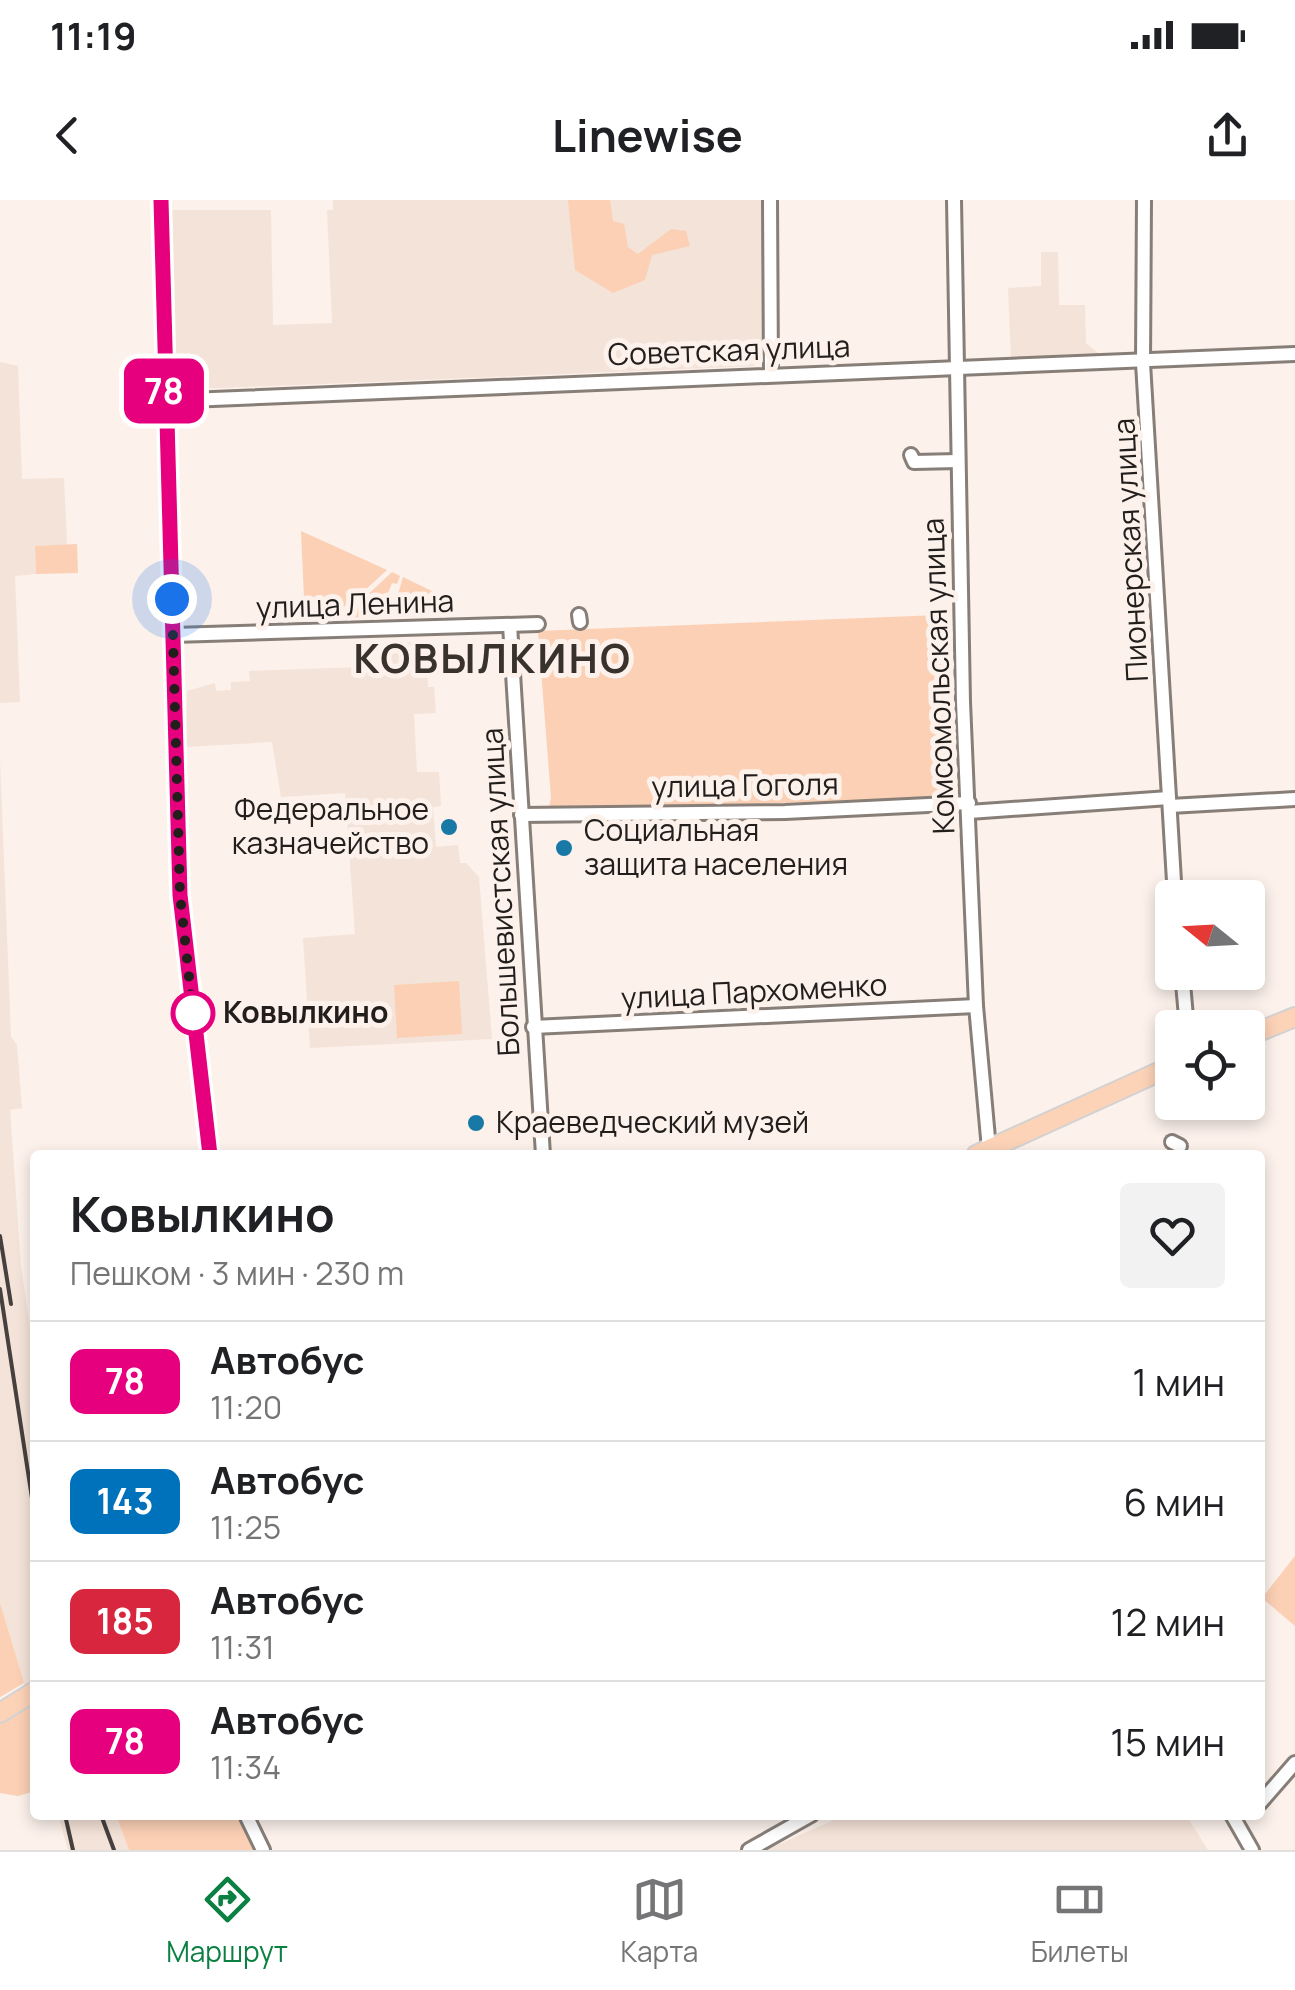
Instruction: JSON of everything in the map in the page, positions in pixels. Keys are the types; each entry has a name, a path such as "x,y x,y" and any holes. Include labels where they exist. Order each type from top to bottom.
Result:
{"main road":[{"path":"1265,1029 1295,1018"},
{"path":"986,1150 1155,1074"},
{"path":"0,1713 30,1694"}],"street":[{"path":"161,200 181,913 209,1150"},
{"path":"770,200 771,373"},
{"name":"Комсомольская улица","path":"954,200 958,461 982,1150"},
{"name":"Пионерская улица","path":"1144,200 1144,363 1174,880"},
{"name":"Советская улица","path":"164,401 1295,354"},
{"path":"910,455 914,462 958,461"},
{"name":"улица Ленина","path":"173,635 538,624"},
{"name":"Большевистская улица","path":"510,625 543,1150"},
{"name":"улица Гоголя","path":"521,816 1295,800"},
{"name":"улица Пархоменко","path":"533,1027 976,1006"},
{"path":"1265,1797 1295,1763"},
{"path":"249,1820 264,1850"},
{"path":"749,1850 782,1821"},
{"path":"1236,1821 1252,1850"}],"shaded area":[{"path":"333,200 767,200 765,359 753,366 197,389 180,384 175,366 172,210 271,210 273,325 332,323 327,210 333,210"},
{"path":"568,200 610,200 613,221 624,224 628,247 638,254 671,229 686,231 690,246 652,255 645,280 613,293 575,270"},
{"path":"1041,252 1058,252 1059,305 1085,305 1086,343 1103,357 1011,359 1008,288 1041,286"},
{"path":"0,362 18,366 22,479 64,478 67,545 35,546 36,574 15,576 20,702 0,703"},
{"path":"301,531 387,570 354,600 345,592 349,601 335,618 305,620"},
{"path":"77,544 78,573 36,574 35,546"},
{"path":"392,572 400,576 397,584 392,583 386,598 378,595 374,605 393,612 403,577 440,595 442,600 425,598 425,607 444,603 447,613 343,618"},
{"path":"939,615 947,797 548,811 551,798 538,631"},
{"path":"426,641 428,687 434,687 436,713 414,714 417,772 439,772 441,806 433,807 436,847 458,845 460,863 466,863 479,877 492,1039 310,1048 303,938 355,934 345,793 281,797 272,742 186,747 187,691 215,683 216,691 231,690 231,682 250,681 249,671 390,666 389,644"},
{"path":"0,761 11,1037 17,1045 22,1108 10,1110 21,1266 30,1327 30,1704 0,1603"},
{"path":"459,981 462,1034 397,1038 394,985"},
{"path":"1295,1556 1295,1626 1265,1601 1265,1594"},
{"path":"0,1603 24,1683 0,1697"},
{"path":"30,1706 30,1792 18,1796 0,1793 0,1722"},
{"path":"59,1820 118,1820 129,1850 68,1850"},
{"path":"118,1820 242,1820 257,1850 129,1850"},
{"path":"834,1820 1189,1820 1208,1850 766,1850"}],"railway":[{"path":"0,1236 11,1304"},
{"path":"0,1289 30,1485"},
{"path":"66,1820 73,1850"},
{"path":"103,1820 114,1850"}],"bus line":[{"name":"78","path":"161,200 180,895 209,1150"}],"place":[{"name":"Федеральное казначейство","path":"449,827"},
{"name":"Социальная защита населения","path":"564,848"},
{"name":"Ковылкино","path":"193,1013"},
{"name":"Краеведческий музей","path":"476,1123"}],"district":[{"name":"КОВЫЛКИНО","path":"493,659"}],"route":[{"path":"172,599 180,895 193,1013"}]}
